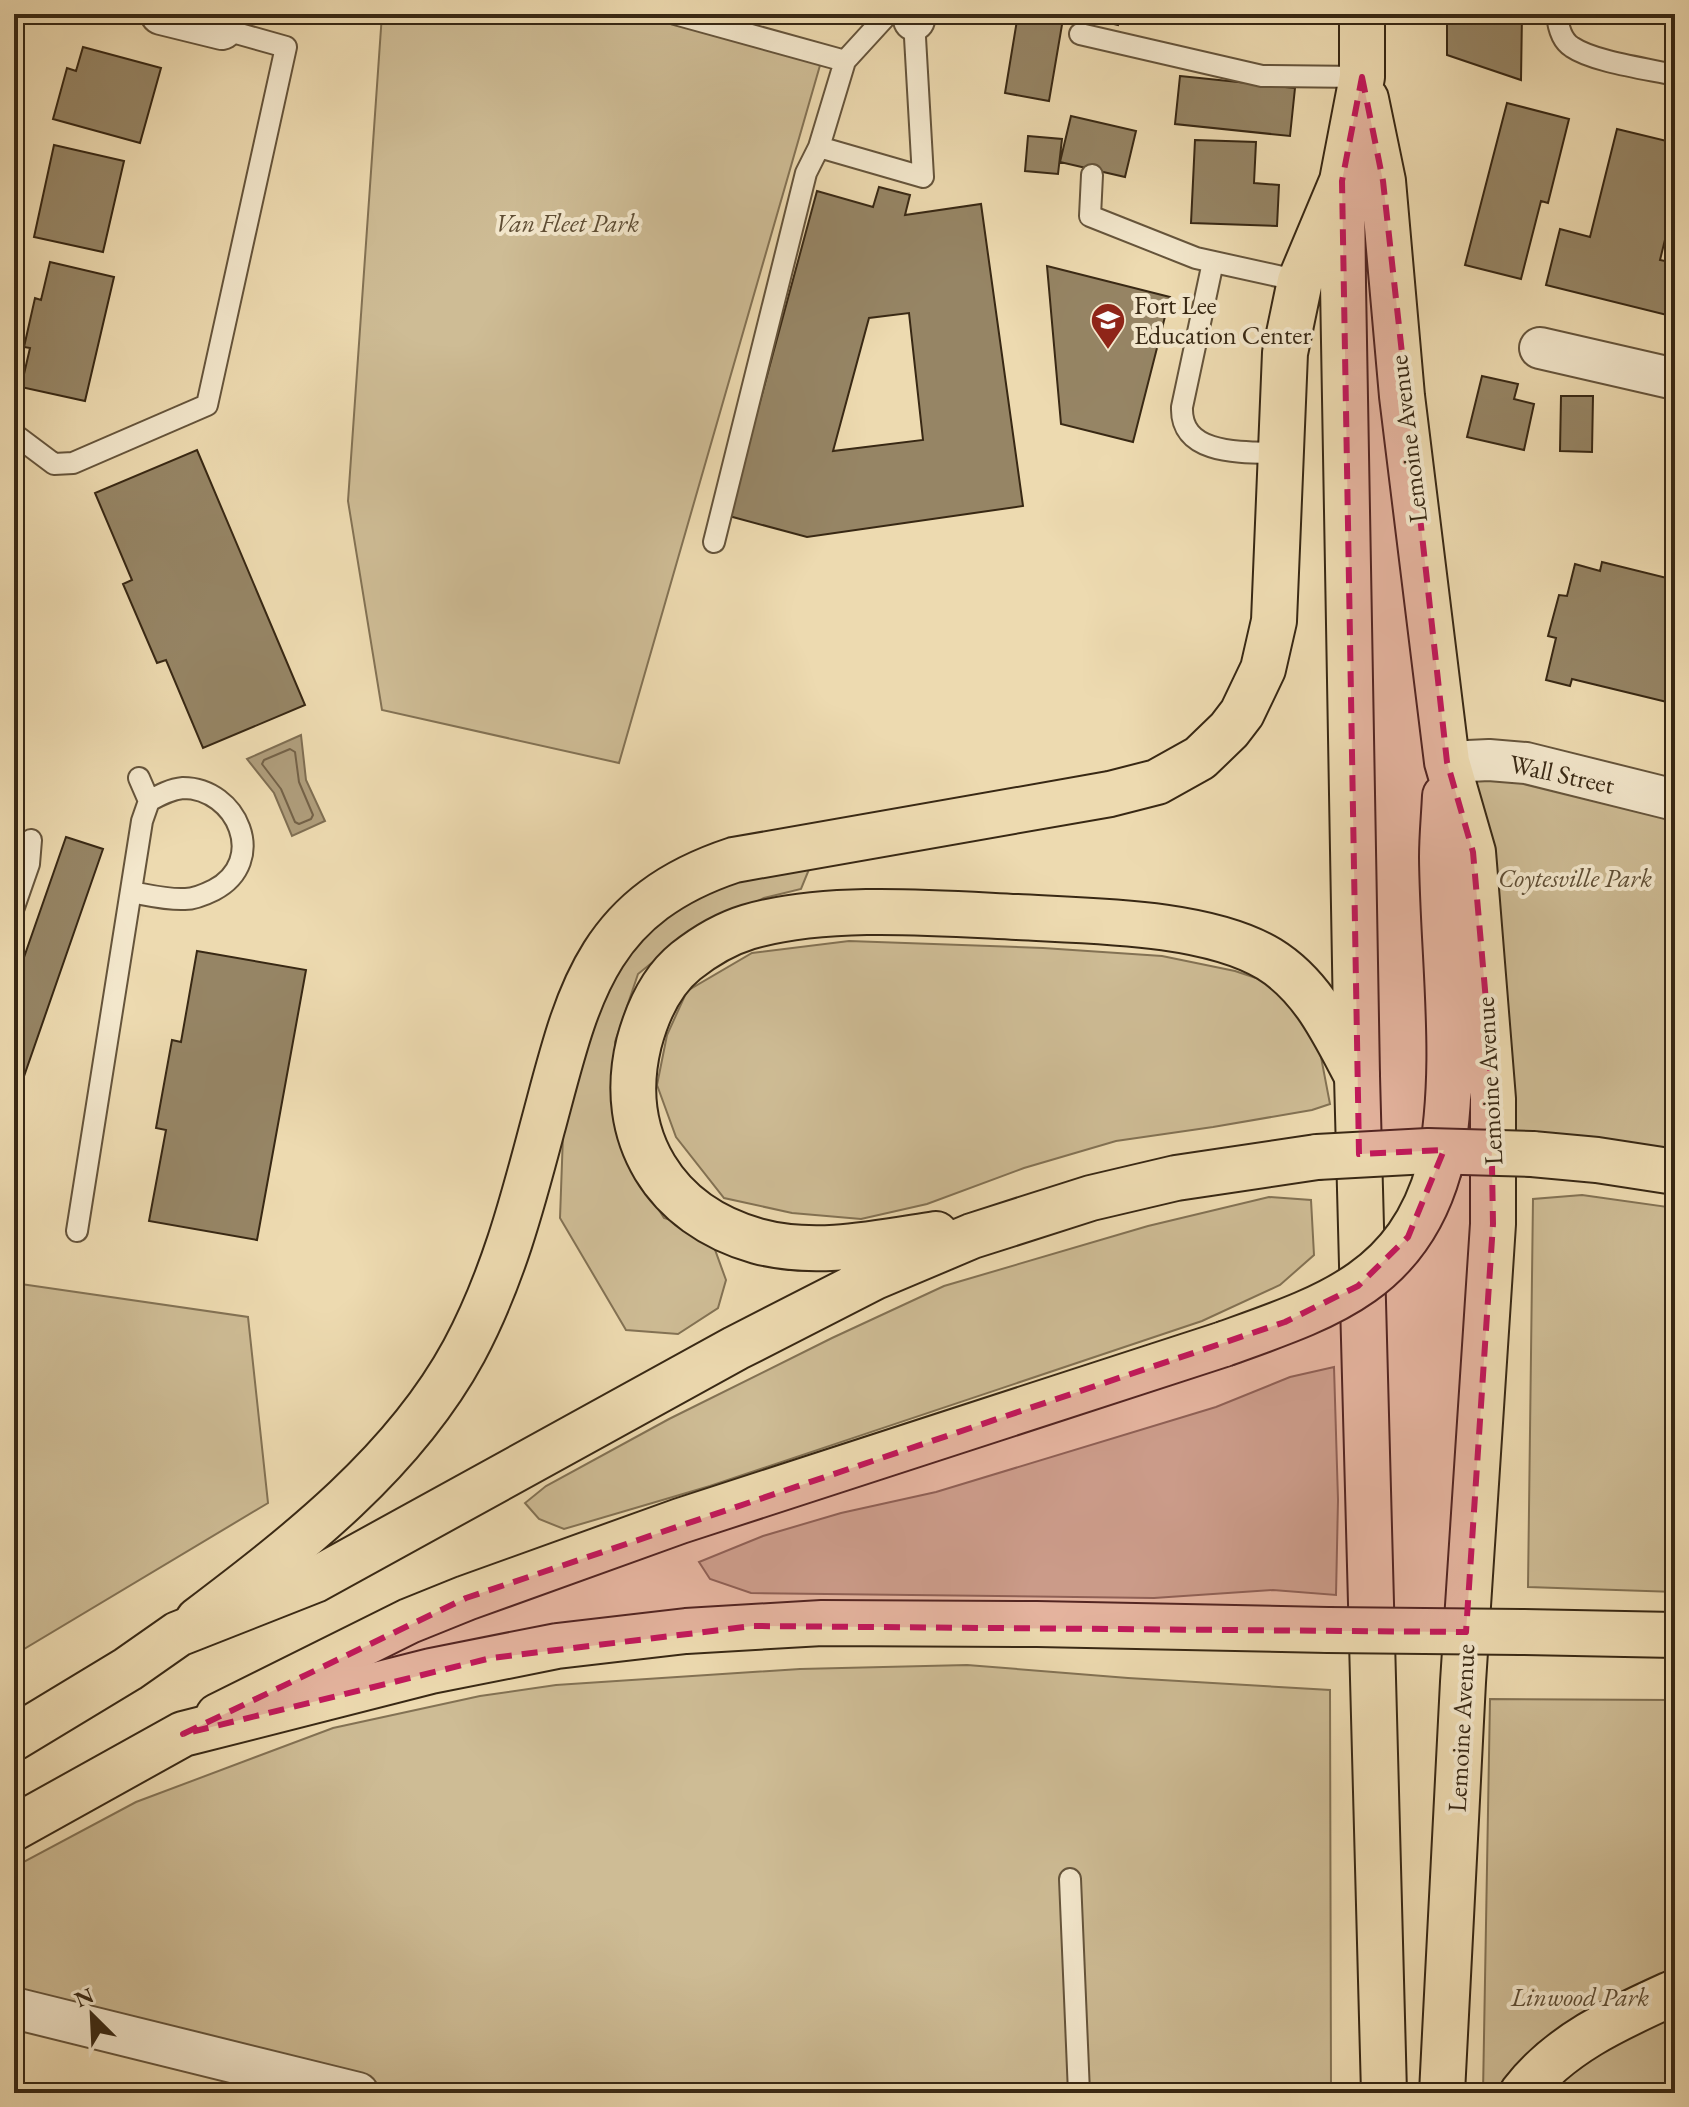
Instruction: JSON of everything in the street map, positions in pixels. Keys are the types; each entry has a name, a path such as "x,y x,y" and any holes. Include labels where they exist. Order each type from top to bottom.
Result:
{"main road":[{"name":"Lemoine Avenue","path":"1362,14 1362,77 1342,181 1357,1076 1384,2093"},
{"name":"Lemoine Avenue","path":"1362,77 1383,181 1402,396 1447,762 1473,852 1490,1047 1494,1186 1487,1343 1463,1682 1442,2093"},
{"path":"14,1738 115,1677 255,1577 312,1530 390,1452 426,1409 446,1381 479,1321 511,1240 576,1008 595,967 627,923 645,905 678,884 734,860 1110,794 1157,782 1200,758 1229,730 1253,693 1270,647 1276,581 1285,353 1300,281 1342,181"},
{"path":"14,1828 183,1734 356,1646 466,1598 680,1521 1224,1344 1342,1297 1375,1274 1417,1223 1434,1186 1445,1136 1447,977 1442,857 1447,762"},
{"path":"1009,1222 859,1246 814,1248 759,1242 724,1228 693,1209 659,1174 638,1134 633,1112 636,1057 651,1008 665,984 704,947 726,935 769,922 827,915 985,916 1169,929 1251,949 1284,969 1318,1006 1357,1076"},
{"path":"178,1634 315,1580 769,1331 875,1277 1009,1222 1160,1181 1317,1157 1428,1151 1532,1154 1675,1172"},
{"path":"183,1734 491,1658 557,1646 767,1625 894,1623 1675,1635"},
{"path":"1522,2093 1578,2042 1627,2014 1675,1992"}],"street":[{"path":"161,14 222,29"},
{"path":"1540,348 1675,379"},
{"name":"Wall Street","path":"1447,762 1489,760 1526,763 1675,800"},
{"path":"14,2008 358,2093"}],"lane":[{"path":"675,14 845,61"},
{"path":"1557,14 1560,33 1570,46 1592,56 1675,75"},
{"path":"714,542 806,173 819,147 845,61 905,16"},
{"path":"819,147 923,177 905,16"},
{"path":"14,434 54,464 73,463 207,405 286,47 222,29"},
{"path":"1080,34 1262,76 1362,77"},
{"path":"1092,175 1090,216 1196,258 1300,281"},
{"path":"1213,262 1182,407 1183,421 1207,446 1280,453"},
{"path":"77,1231 142,821 149,801 139,778"},
{"path":"131,892 188,900 224,885 243,859 242,833 237,821 208,795 182,788 170,790 149,801"},
{"path":"14,907 29,864 31,840"},
{"path":"1070,1879 1079,2093"}],"highlighted area":[{"path":"1362,77 1383,181 1447,762 1473,852 1490,1047 1493,1224 1466,1632 753,1626 491,1658 183,1734 466,1598 1285,1322 1358,1286 1408,1237 1444,1150 1359,1154 1342,181"}],"green space":[{"name":"Van Fleet Park","path":"382,14 683,14 825,48 619,763 382,710 348,501"},
{"name":"Coytesville Park","path":"1447,762 1675,800 1675,1172 1494,1148"},
{"path":"812,862 801,889 764,898 686,935 638,974 615,1042 617,1119 637,1175 664,1218 680,1223 714,1247 726,1280 718,1308 678,1334 626,1330 560,1218 564,1107 591,1017 624,954 675,901 743,874"},
{"path":"849,941 1162,956 1235,971 1265,981 1302,1008 1321,1057 1330,1104 1312,1110 1116,1141 1024,1168 927,1204 861,1219 792,1213 724,1198 676,1137 657,1085 667,1035 687,991 752,953"},
{"path":"1582,1195 1675,1208 1675,1592 1528,1587 1533,1199"},
{"path":"1269,1197 1311,1200 1314,1255 1280,1285 1202,1321 710,1486 564,1529 539,1519 525,1503 546,1486 669,1419 944,1286 1148,1226"},
{"path":"14,1283 248,1317 268,1503 14,1655"},
{"path":"1334,1367 1338,1500 1336,1595 1273,1590 1154,1598 751,1593 710,1579 699,1562 763,1536 841,1513 936,1492 1216,1407 1290,1377"},
{"path":"967,1665 1330,1690 1331,2093 412,2093 14,2001 14,1867 136,1802 333,1728 480,1696 556,1685 800,1669"},
{"name":"Linwood Park","path":"1490,1699 1675,1700 1675,2093 1483,2093"}],"water":[{"path":"301,735 306,780 325,821 292,836 274,793 247,759"}],"building":[{"path":"1018,14 1063,19 1049,101 1005,93"},
{"path":"1072,14 1120,14 1118,25"},
{"path":"1447,14 1522,14 1521,80 1447,55"},
{"path":"1636,14 1675,14 1675,25"},
{"path":"83,47 161,68 140,143 53,119 67,68 76,71"},
{"path":"1180,76 1295,88 1290,136 1175,124"},
{"path":"1507,103 1569,119 1548,203 1541,201 1521,279 1465,265"},
{"path":"1071,116 1136,131 1125,177 1060,162"},
{"path":"1617,129 1675,143 1675,199 1660,260 1675,263 1675,317 1546,285 1560,229 1590,237"},
{"path":"1028,136 1062,139 1058,174 1025,171"},
{"path":"1195,140 1256,142 1254,183 1279,185 1277,226 1191,223"},
{"path":"54,145 124,161 103,252 34,237"},
{"path":"879,187 910,195 905,215 981,204 1023,506 807,537 729,516 817,191 873,207","holes":["909,313 923,440 833,451 869,318"]},
{"path":"50,262 114,277 85,401 21,387 30,348 24,347 35,298 41,300"},
{"path":"1047,266 1170,297 1133,442 1061,424"},
{"path":"1482,376 1518,384 1514,399 1534,404 1524,450 1467,437"},
{"path":"1561,396 1593,396 1592,452 1560,451"},
{"path":"197,450 305,705 203,748 166,660 157,663 123,584 132,580 95,493"},
{"path":"1602,562 1675,580 1675,711 1669,710 1671,703 1572,679 1570,686 1546,680 1556,638 1548,636 1559,595 1567,596 1575,564 1600,571"},
{"path":"66,837 103,849 14,1105 14,986"},
{"path":"197,951 306,970 257,1240 149,1221 166,1130 156,1128 172,1040 181,1042"}],"place":[{"name":"Fort Lee Education Center","path":"1108,351"}]}
